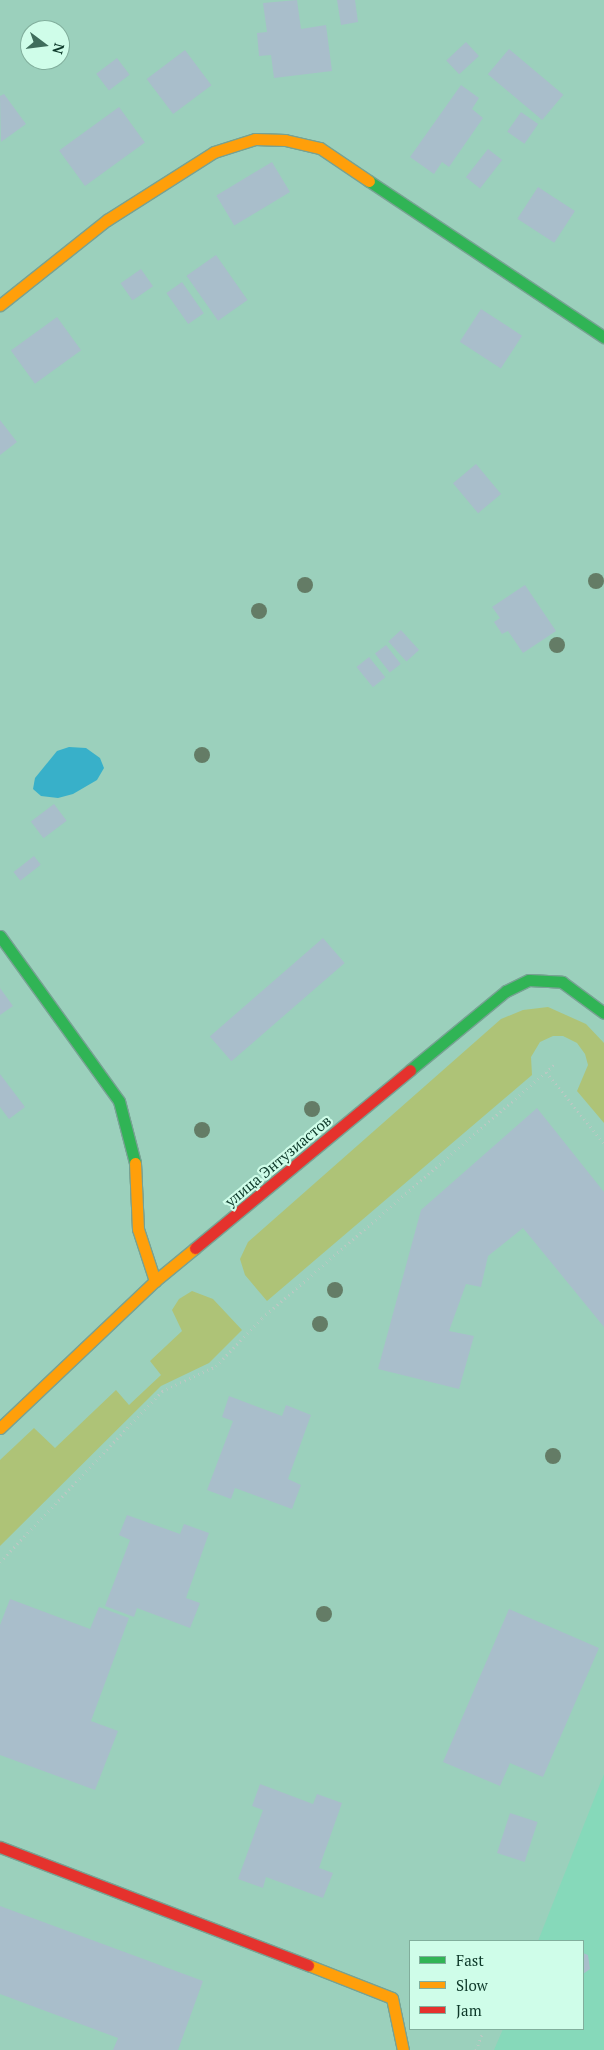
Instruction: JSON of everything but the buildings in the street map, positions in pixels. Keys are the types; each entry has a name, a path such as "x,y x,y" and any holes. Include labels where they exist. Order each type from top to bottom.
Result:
{"street":[{"path":"0,305 107,220 214,152 255,138 286,140 320,148 604,337"},
{"path":"0,936 119,1101 135,1161 138,1229 155,1281"},
{"name":"улица Энтузиастов","path":"0,1428 155,1281 506,992 529,980 562,982 601,1009"},
{"path":"0,1848 392,1998 403,2050"}],"path":[{"path":"0,1562 162,1392 216,1366 262,1318 554,1064"},
{"path":"546,1072 604,1143"},
{"path":"476,2050 482,2034"}],"shaded area":[{"path":"548,1007 586,1024 604,1043 604,1123 577,1091 588,1065 585,1054 577,1043 563,1036 553,1036 540,1042 531,1057 532,1075 267,1301 245,1275 240,1259 248,1242 501,1019 523,1010"},
{"path":"192,1291 213,1299 242,1330 209,1363 161,1386 0,1546 0,1460 34,1428 55,1448 116,1390 129,1405 161,1375 150,1361 182,1331 172,1310 179,1299"},
{"path":"604,1774 604,2050 494,2050 503,2030 584,2030 584,1940 538,1940"}],"water":[{"path":"69,747 86,748 100,758 104,768 97,780 73,794 58,798 41,796 33,789 35,778 57,751"}],"traffic: fast":[{"path":"369,181 604,337"},
{"path":"0,936 119,1101 135,1163"},
{"path":"410,1070 506,991 529,980 562,982 604,1013"}],"traffic: slow":[{"path":"0,305 107,220 214,152 255,139 285,140 320,148 369,181"},
{"path":"135,1163 138,1229 155,1281"},
{"path":"0,1428 155,1281 195,1248"},
{"path":"308,1965 392,1998 403,2050"}],"traffic: jam":[{"path":"195,1248 410,1070"},
{"path":"0,1847 308,1965"}]}
